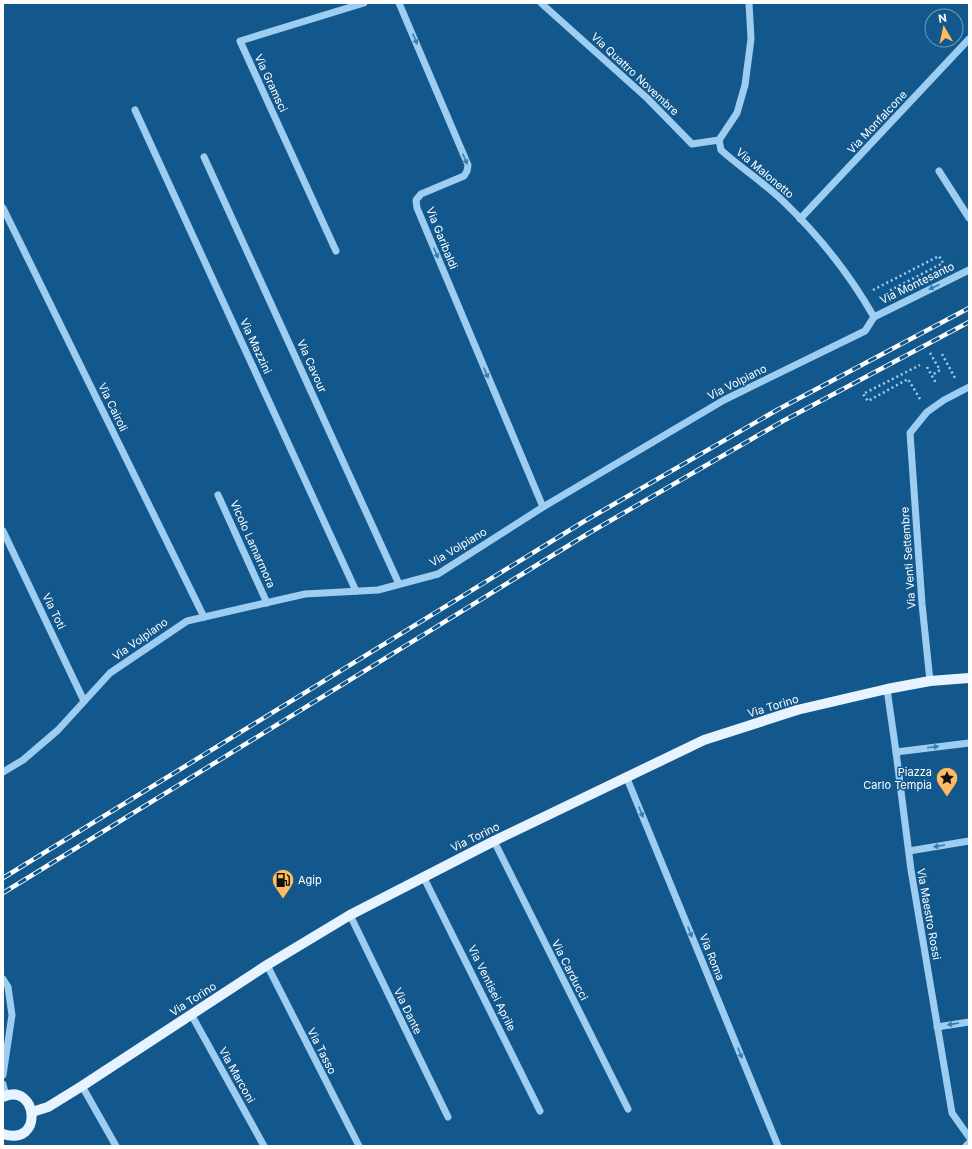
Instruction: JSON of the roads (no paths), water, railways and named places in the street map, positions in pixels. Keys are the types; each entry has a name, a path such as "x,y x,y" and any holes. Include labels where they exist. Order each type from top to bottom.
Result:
{"main road":[{"name":"Via Torino","path":"32,1112 48,1107 82,1086 267,965 350,915 494,840 626,776 704,740 797,710 887,688 930,681 969,678"},
{"path":"3,1134 15,1136 21,1134 30,1125 32,1118 30,1106 20,1096 13,1095 4,1097"}],"street":[{"name":"Via Gramsci","path":"336,250 240,41 364,3"},
{"name":"Via Garibaldi","path":"399,3 468,165 468,171 464,176 421,194 416,200 417,208 542,507"},
{"name":"Via Quattro Novembre","path":"541,3 648,100 692,144 719,140"},
{"path":"719,140 737,113 745,85 750,39 749,3"},
{"name":"Via Monfalcone","path":"800,220 969,39"},
{"name":"Via Mazzini","path":"135,110 356,591"},
{"name":"Via Malonetto","path":"719,140 721,150 785,202 832,254 862,295 874,317"},
{"name":"Via Cavour","path":"204,158 399,584"},
{"path":"939,171 969,218"},
{"name":"Via Cairoli","path":"3,208 204,617"},
{"name":"Via Montesanto","path":"874,317 969,270"},
{"name":"Via Volpiano","path":"3,772 23,760 58,730 110,673 187,620 305,594 378,590 438,574 542,507 724,400 864,331 874,317"},
{"name":"Via Venti Settembre","path":"930,681 922,604 910,433 927,412 944,400 969,388"},
{"name":"Vicolo Lamarmora","path":"218,495 267,603"},
{"name":"Via Toti","path":"3,531 84,701"},
{"name":"Via Maestro Rossi","path":"887,688 911,870 952,1113 969,1137"},
{"path":"896,752 969,743"},
{"name":"Via Roma","path":"626,776 778,1146"},
{"name":"Via Carducci","path":"494,840 628,1109"},
{"path":"909,851 969,841"},
{"name":"Via Ventisei Aprile","path":"423,876 540,1111"},
{"name":"Via Dante","path":"350,915 448,1117"},
{"name":"Via Tasso","path":"267,965 359,1146"},
{"path":"3,979 8,987 12,1015 3,1075"},
{"name":"Via Marconi","path":"191,1014 264,1146"},
{"path":"937,1027 969,1022"},
{"path":"3,1084 4,1097"},
{"path":"82,1086 116,1146"},
{"path":"966,1146 969,1143"}],"railway":[{"path":"3,878 583,522 777,410 969,308"},
{"path":"3,893 589,533 783,421 969,322"}],"place":[{"name":"Piazza Carlo Tempia","path":"947,798"},
{"name":"Agip","path":"283,900"}]}
